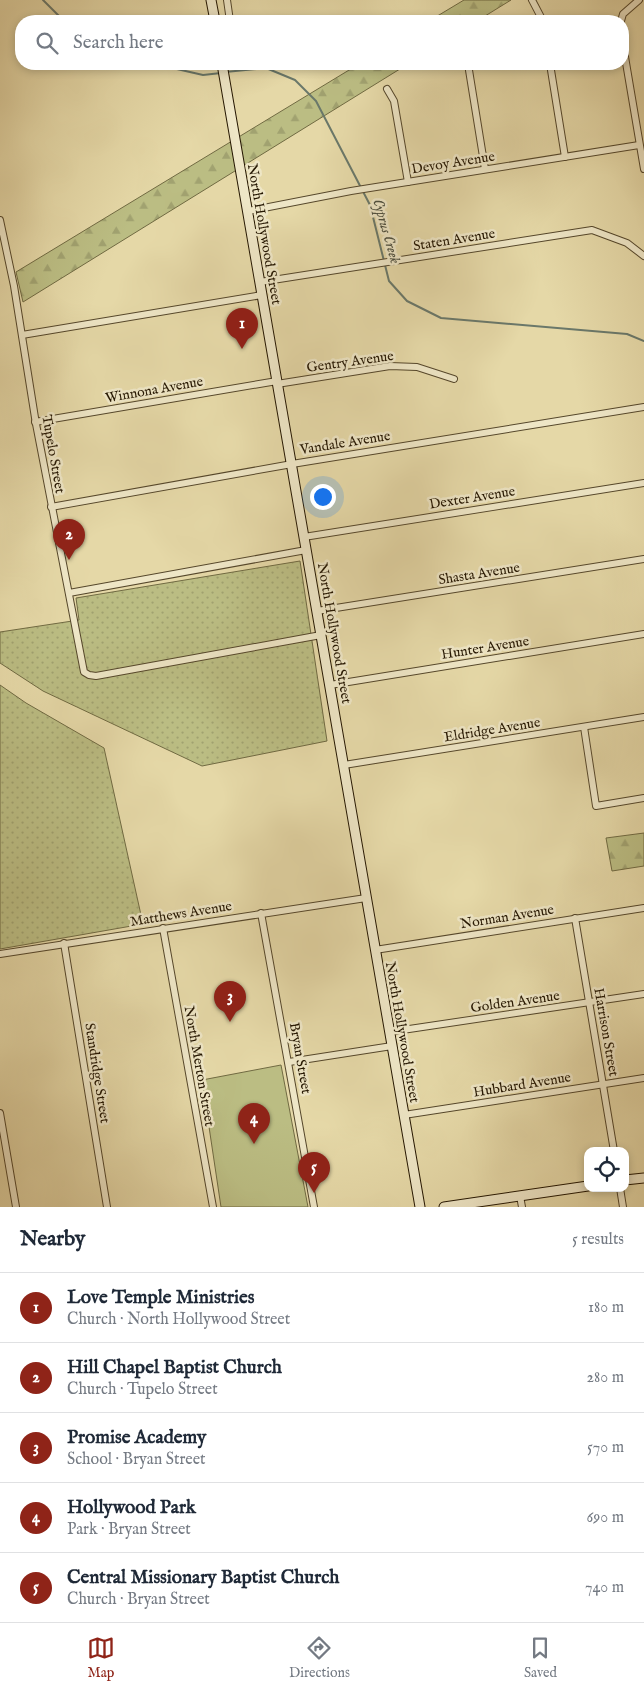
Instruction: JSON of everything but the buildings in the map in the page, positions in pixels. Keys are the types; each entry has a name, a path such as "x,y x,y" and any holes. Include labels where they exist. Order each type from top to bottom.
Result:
{"main road":[{"path":"211,0 214,15"},
{"name":"North Hollywood Street","path":"223,70 420,1207"},
{"path":"629,1180 644,1178"},
{"path":"444,1207 584,1187"}],"street":[{"path":"227,0 229,15"},
{"path":"532,0 540,15"},
{"path":"623,15 639,0"},
{"path":"469,70 486,170"},
{"path":"551,70 565,157"},
{"path":"627,70 644,169"},
{"path":"387,89 394,101 408,182"},
{"name":"Devoy Avenue","path":"248,211 351,191 639,145"},
{"name":"Tupelo Street","path":"0,220 82,668 89,675 103,674 321,635"},
{"name":"Staten Avenue","path":"260,282 592,230 627,243 644,256"},
{"path":"22,335 262,295"},
{"name":"Gentry Avenue","path":"277,382 390,366 417,367 454,379"},
{"name":"Winnona Avenue","path":"36,422 277,382"},
{"name":"Vandale Avenue","path":"52,507 292,464 644,406"},
{"name":"Dexter Avenue","path":"304,537 644,482"},
{"path":"69,593 306,550"},
{"name":"Shasta Avenue","path":"317,611 644,560"},
{"name":"Hunter Avenue","path":"330,685 644,634"},
{"name":"Eldridge Avenue","path":"344,765 644,717"},
{"path":"584,727 596,806 644,798"},
{"name":"Matthews Avenue","path":"0,954 366,898"},
{"name":"Norman Avenue","path":"375,950 644,908"},
{"name":"Bryan Street","path":"262,913 314,1207"},
{"name":"Harrison Street","path":"574,918 613,1147"},
{"name":"North Merton Street","path":"163,928 213,1207"},
{"name":"Standridge Street","path":"64,943 107,1207"},
{"name":"Golden Avenue","path":"389,1032 644,994"},
{"path":"289,1062 392,1046"},
{"name":"Hubbard Avenue","path":"404,1115 644,1078"},
{"path":"0,1113 16,1207"},
{"path":"621,1192 623,1207"},
{"path":"520,1196 522,1207"}],"green space":[{"path":"464,0 511,0 487,15 439,15"},
{"path":"349,70 398,70 23,302 16,272"},
{"path":"300,561 327,741 202,766 43,691 0,663 0,632 79,620 76,598"},
{"path":"0,685 26,703 104,748 143,924 0,949"},
{"path":"644,833 644,866 612,871 606,838"},
{"path":"281,1065 308,1207 221,1207 202,1080"}],"waterway":[{"name":"Cyprus Creek","path":"43,0 58,15"},
{"name":"Cyprus Creek","path":"181,70 203,75 221,73"},
{"name":"Cyprus Creek","path":"225,72 246,70"},
{"name":"Cyprus Creek","path":"271,70 295,80 316,101 370,205 389,281 407,301 441,318 627,334 644,341"}],"place":[{"name":"Love Temple Ministries","path":"242,349"},
{"name":"Hill Chapel Baptist Church","path":"69,560"},
{"name":"Promise Academy","path":"230,1022"},
{"name":"Hollywood Park","path":"254,1144"},
{"name":"Central Missionary Baptist Church","path":"314,1193"}]}
